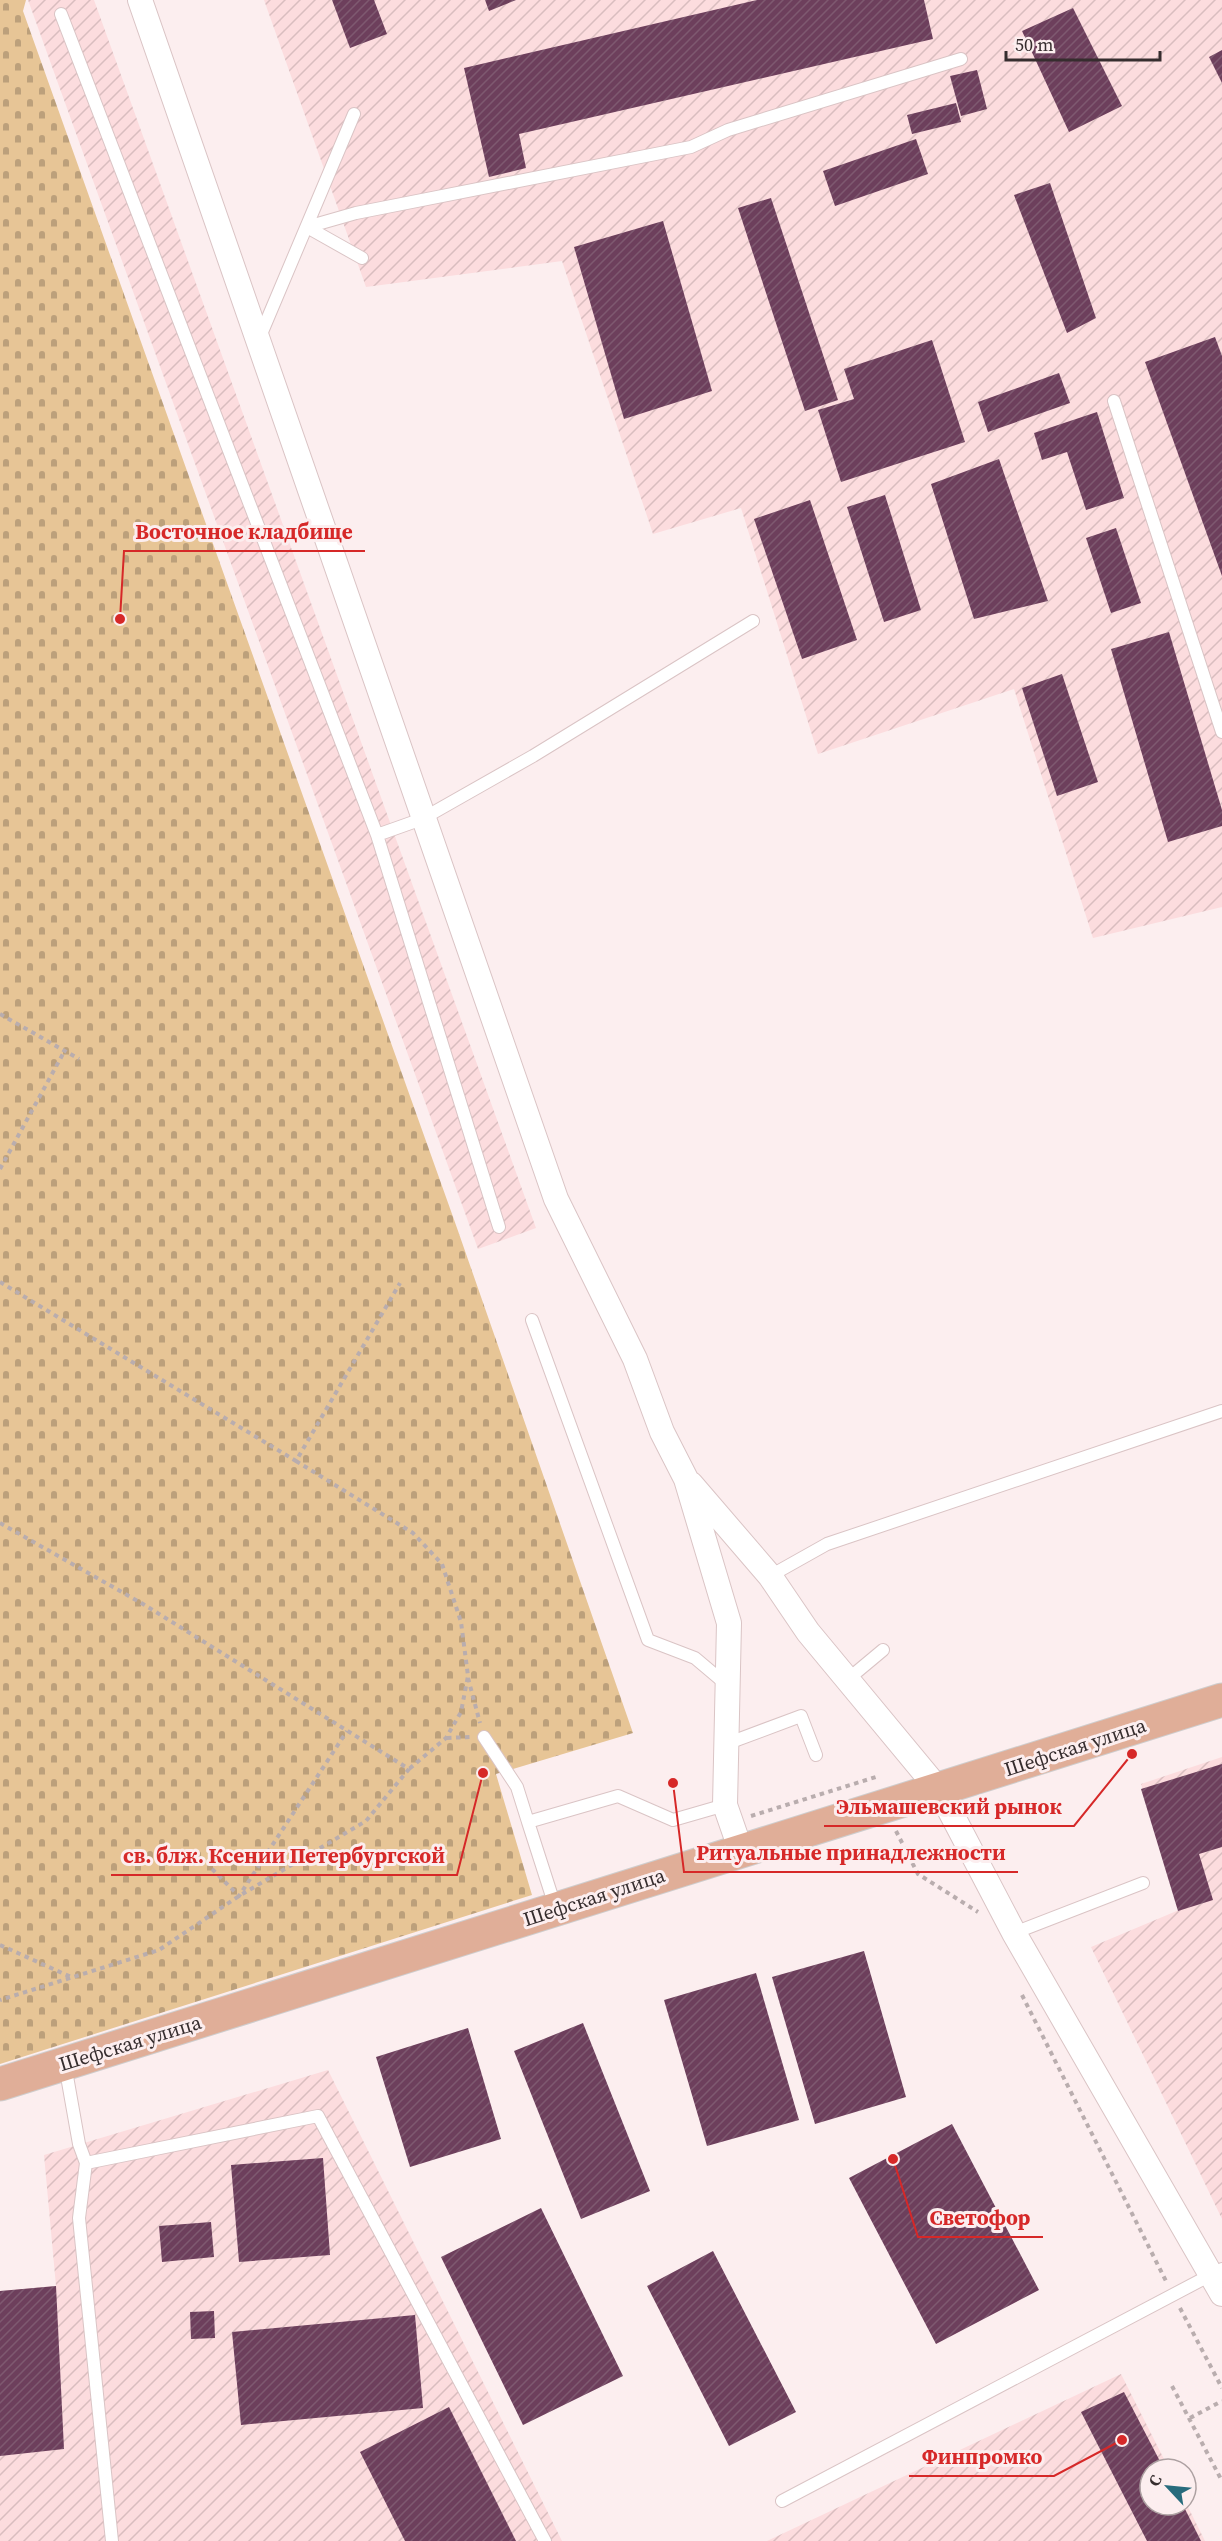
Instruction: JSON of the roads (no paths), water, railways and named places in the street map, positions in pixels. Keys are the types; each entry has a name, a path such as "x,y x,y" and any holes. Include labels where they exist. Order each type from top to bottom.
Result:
{"main road":[{"name":"Шефская улица","path":"0,2084 556,1909 732,1826 939,1790 1222,1700"}],"street":[{"path":"140,0 259,339 422,819 556,1199 635,1359 662,1432 686,1479 729,1623 726,1744 732,1826"},
{"path":"686,1479 770,1576 808,1632 939,1790 1014,1933 1219,2279"}],"lane":[{"path":"61,14 377,835 499,1227"},
{"path":"307,227 356,213 690,147 728,130 961,59"},
{"path":"259,339 354,114"},
{"path":"307,227 362,258"},
{"path":"1114,401 1222,732"},
{"path":"377,835 422,819 533,756 753,621"},
{"path":"532,1320 648,1640 695,1658 727,1685"},
{"path":"770,1576 827,1544 1222,1411"},
{"path":"847,1680 883,1650"},
{"path":"726,1744 801,1716 816,1755"},
{"path":"484,1737 517,1787 556,1909"},
{"path":"528,1822 618,1796 674,1820 732,1826"},
{"path":"1014,1933 1143,1883"},
{"path":"65,2064 79,2144 86,2163 79,2218 112,2541"},
{"path":"86,2163 318,2116 545,2541"},
{"path":"782,2501 1172,2294 1219,2279"}],"place":[{"name":"Восточное кладбище","path":"120,619"},
{"name":"Эльмашевский рынок","path":"1132,1754"},
{"name":"св. блж. Ксении Петербургской","path":"483,1773"},
{"name":"Ритуальные принадлежности","path":"673,1783"},
{"name":"Светофор","path":"893,2159"},
{"name":"Финпромко","path":"1122,2440"}]}
